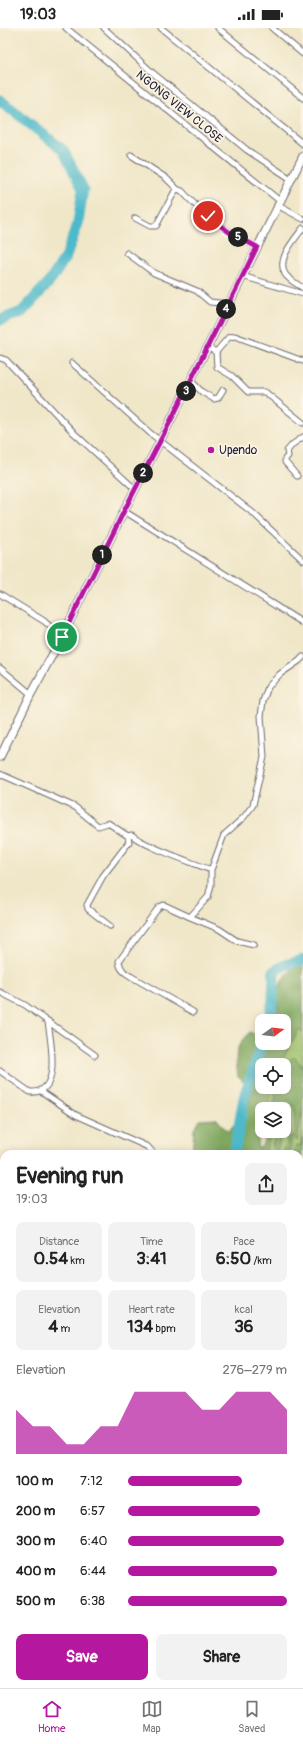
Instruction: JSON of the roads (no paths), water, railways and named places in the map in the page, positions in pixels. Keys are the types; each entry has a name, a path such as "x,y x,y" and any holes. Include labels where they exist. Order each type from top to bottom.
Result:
{"street":[{"name":"NGONG VIEW CLOSE","path":"66,28 279,203 303,219"},
{"path":"104,28 154,74 247,150 291,179"},
{"path":"161,28 303,144"},
{"path":"218,28 303,98"},
{"path":"272,28 303,54"},
{"path":"131,155 166,178 177,190 182,191 208,216 229,232 257,247"},
{"path":"0,757 31,694 62,637 303,156"},
{"path":"135,218 150,226 156,226 175,191 177,190"},
{"path":"303,228 286,254 283,268 285,274 303,288"},
{"path":"127,253 154,273 197,291 210,302 228,304"},
{"path":"242,276 303,294"},
{"path":"303,361 235,336 229,337 216,352 217,367 232,376 248,392 265,392 303,423"},
{"path":"208,347 216,352"},
{"path":"0,358 6,360 74,433 135,489"},
{"path":"72,363 150,433 253,513 303,560"},
{"path":"191,381 202,392 214,400 218,398 223,390"},
{"path":"298,476 285,460 288,456 287,451 293,444 303,437"},
{"path":"124,511 303,623"},
{"path":"0,594 44,621 62,637"},
{"path":"190,916 208,897 212,885 211,870 224,835 244,817 253,805 264,757 261,716 263,701 268,687 280,674 299,661 303,656"},
{"path":"0,668 31,694"},
{"path":"0,774 75,807 98,826 108,823 128,836 132,835 135,838 160,850 211,870"},
{"path":"110,926 88,909 87,905 103,876 129,842 128,836"},
{"path":"193,1012 123,972 120,967 119,961 159,907 164,905 219,929 237,941 254,945"},
{"path":"0,992 25,1004 95,1055"},
{"path":"41,1091 50,1081 52,1072 48,1021"},
{"path":"0,1071 30,1092 41,1091 76,1115 148,1147 151,1150"},
{"path":"0,1487 0,1492"}],"waterway":[{"path":"0,100 63,150 83,189 78,223 66,256 51,280 22,312 0,320"},
{"path":"270,1014 273,1001 274,971 285,965 303,960"},
{"path":"235,1150 244,1098 259,1050"}],"place":[{"name":"Upendo","path":"211,450"}]}
